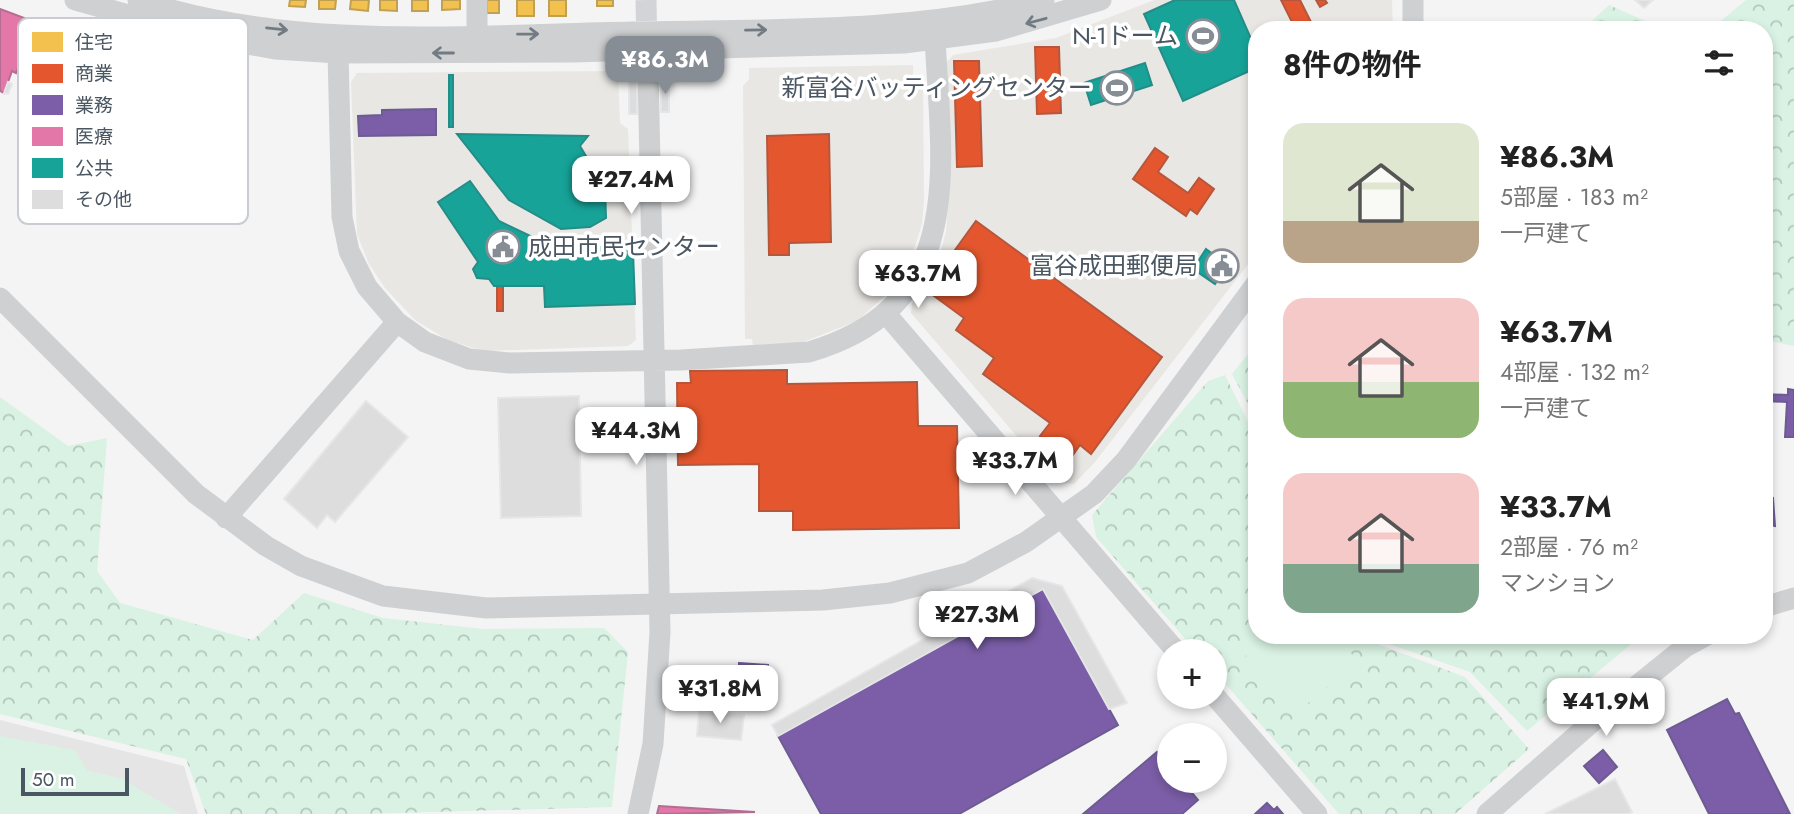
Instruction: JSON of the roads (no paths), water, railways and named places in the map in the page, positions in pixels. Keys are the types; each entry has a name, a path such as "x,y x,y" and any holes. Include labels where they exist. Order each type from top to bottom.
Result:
{"street":[{"path":"75,0 139,18"},
{"path":"138,0 208,18"},
{"path":"477,0 477,35"},
{"path":"248,25 278,30 388,35 879,26 990,13 1044,0"},
{"path":"248,44 275,49 338,53 799,47 935,39 1035,22 1101,0"},
{"path":"1413,21 1413,0 1427,0"},
{"path":"338,53 345,234 367,287 397,322 425,342 446,352 480,360 656,360 809,352 840,342 887,315 921,268 933,236 939,206 935,39"},
{"path":"638,814 653,744 660,604 648,70"},
{"path":"0,298 196,494 226,518 301,566 383,596 486,608 823,600 890,593 968,573 1062,519 1094,494 1126,460 1248,295"},
{"path":"887,315 1166,639"},
{"path":"226,518 397,322"},
{"path":"1773,604 1794,598"},
{"path":"1487,814 1602,714 1690,644"},
{"path":"1226,709 1317,814"}],"tunnel":[{"path":"646,0 647,50"}],"place":[{"name":"N-1ドーム","path":"1203,36"},
{"name":"新富谷バッティングセンター","path":"1117,88"},
{"name":"成田市民センター","path":"503,247"},
{"name":"富谷成田郵便局","path":"1222,266"}]}
